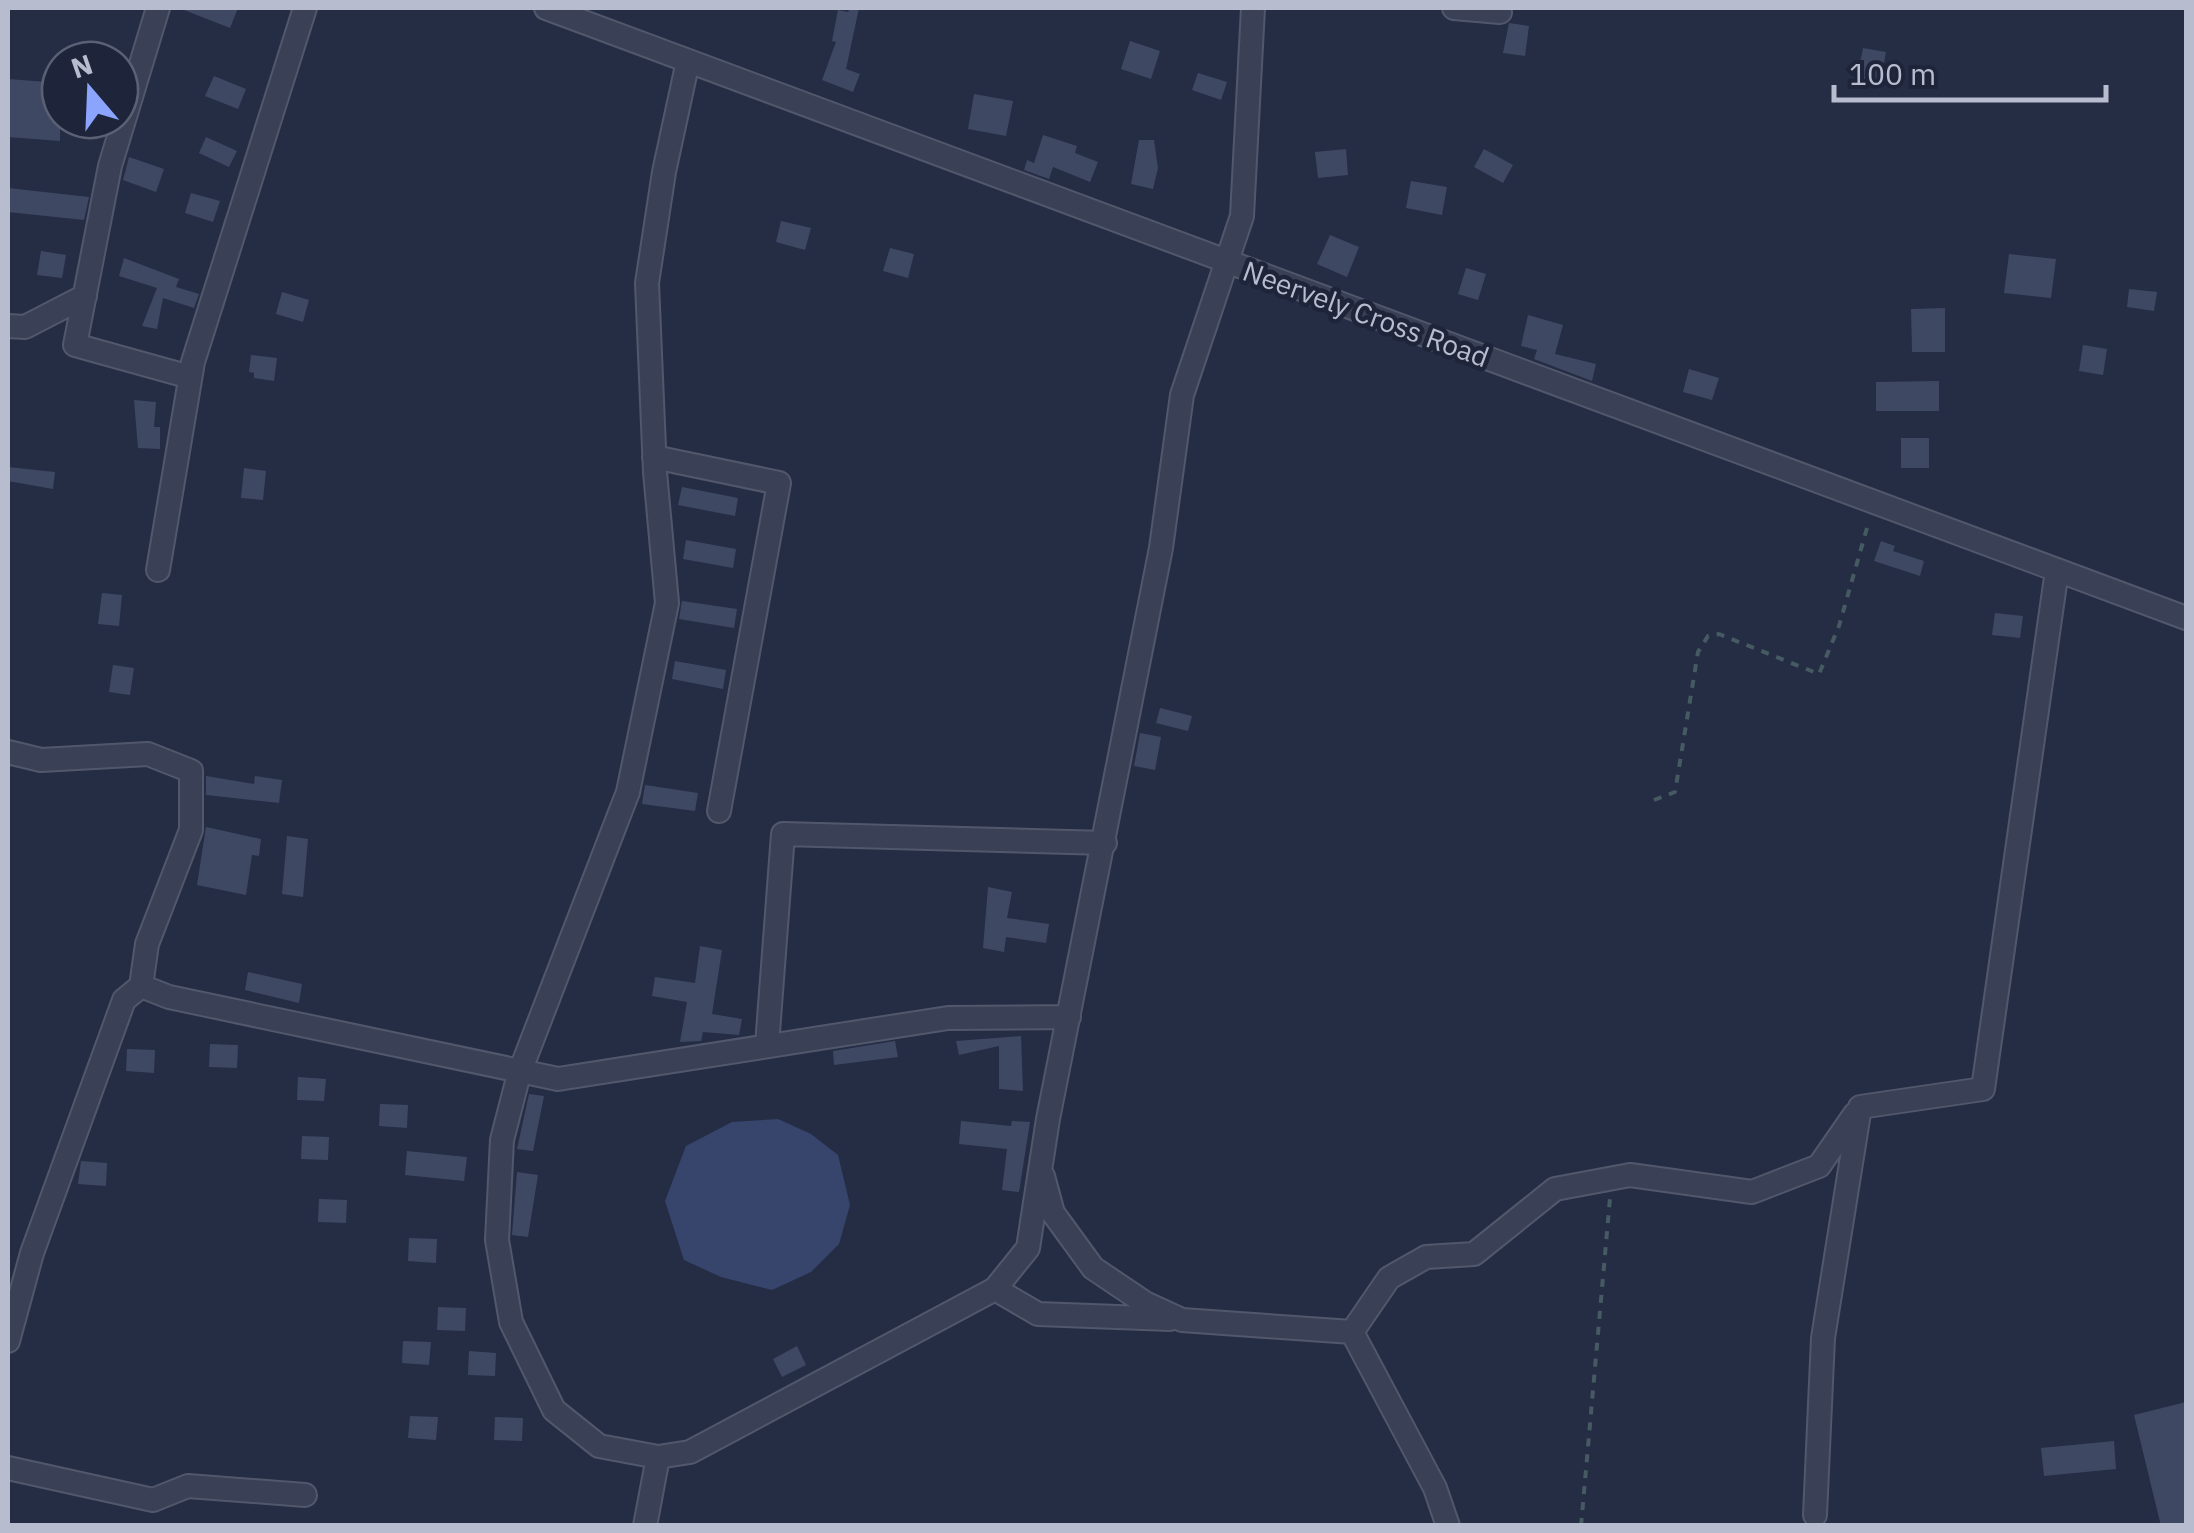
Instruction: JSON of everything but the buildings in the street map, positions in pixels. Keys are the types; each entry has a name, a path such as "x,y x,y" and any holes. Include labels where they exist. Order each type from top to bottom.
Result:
{"street":[{"path":"158,8 110,166 76,345 190,377"},
{"path":"158,570 190,377 305,8"},
{"name":"Neervely Cross Road","path":"546,8 2186,618"},
{"path":"688,61 664,172 647,283 654,457 667,603 628,792 519,1074 502,1140 497,1240 511,1322 554,1410 599,1446 658,1457 690,1452 996,1288 1028,1248 1040,1168 1161,548 1182,395 1242,216 1253,8"},
{"path":"1454,8 1500,12"},
{"path":"8,326 25,327 85,296"},
{"path":"654,457 779,483 720,811"},
{"path":"1352,1332 1389,1278 1426,1257 1474,1254 1555,1189 1630,1175 1752,1192 1819,1166 1860,1108 1983,1089 2057,570"},
{"path":"8,752 40,760 148,754 191,771 191,830 148,944 141,986 124,1000 32,1253 8,1341"},
{"path":"767,1045 783,834 1105,843"},
{"path":"141,986 169,998 519,1074 558,1079 948,1018 1069,1017"},
{"path":"1815,1515 1822,1338 1860,1108"},
{"path":"1040,1168 1053,1213 1093,1268 1145,1303 1182,1320"},
{"path":"996,1288 1038,1314 1352,1332"},
{"path":"1352,1332 1434,1488 1448,1526"},
{"path":"645,1526 658,1457"},
{"path":"8,1468 153,1500 188,1486 305,1495"}],"path":[{"path":"1654,800 1675,792 1698,652 1708,636 1719,634 1819,674 1840,626 1875,502"},
{"path":"1581,1526 1612,1178"}],"water":[{"path":"778,1119 811,1134 838,1155 850,1205 839,1244 811,1272 772,1290 721,1277 684,1260 665,1201 686,1146 732,1122"}]}
